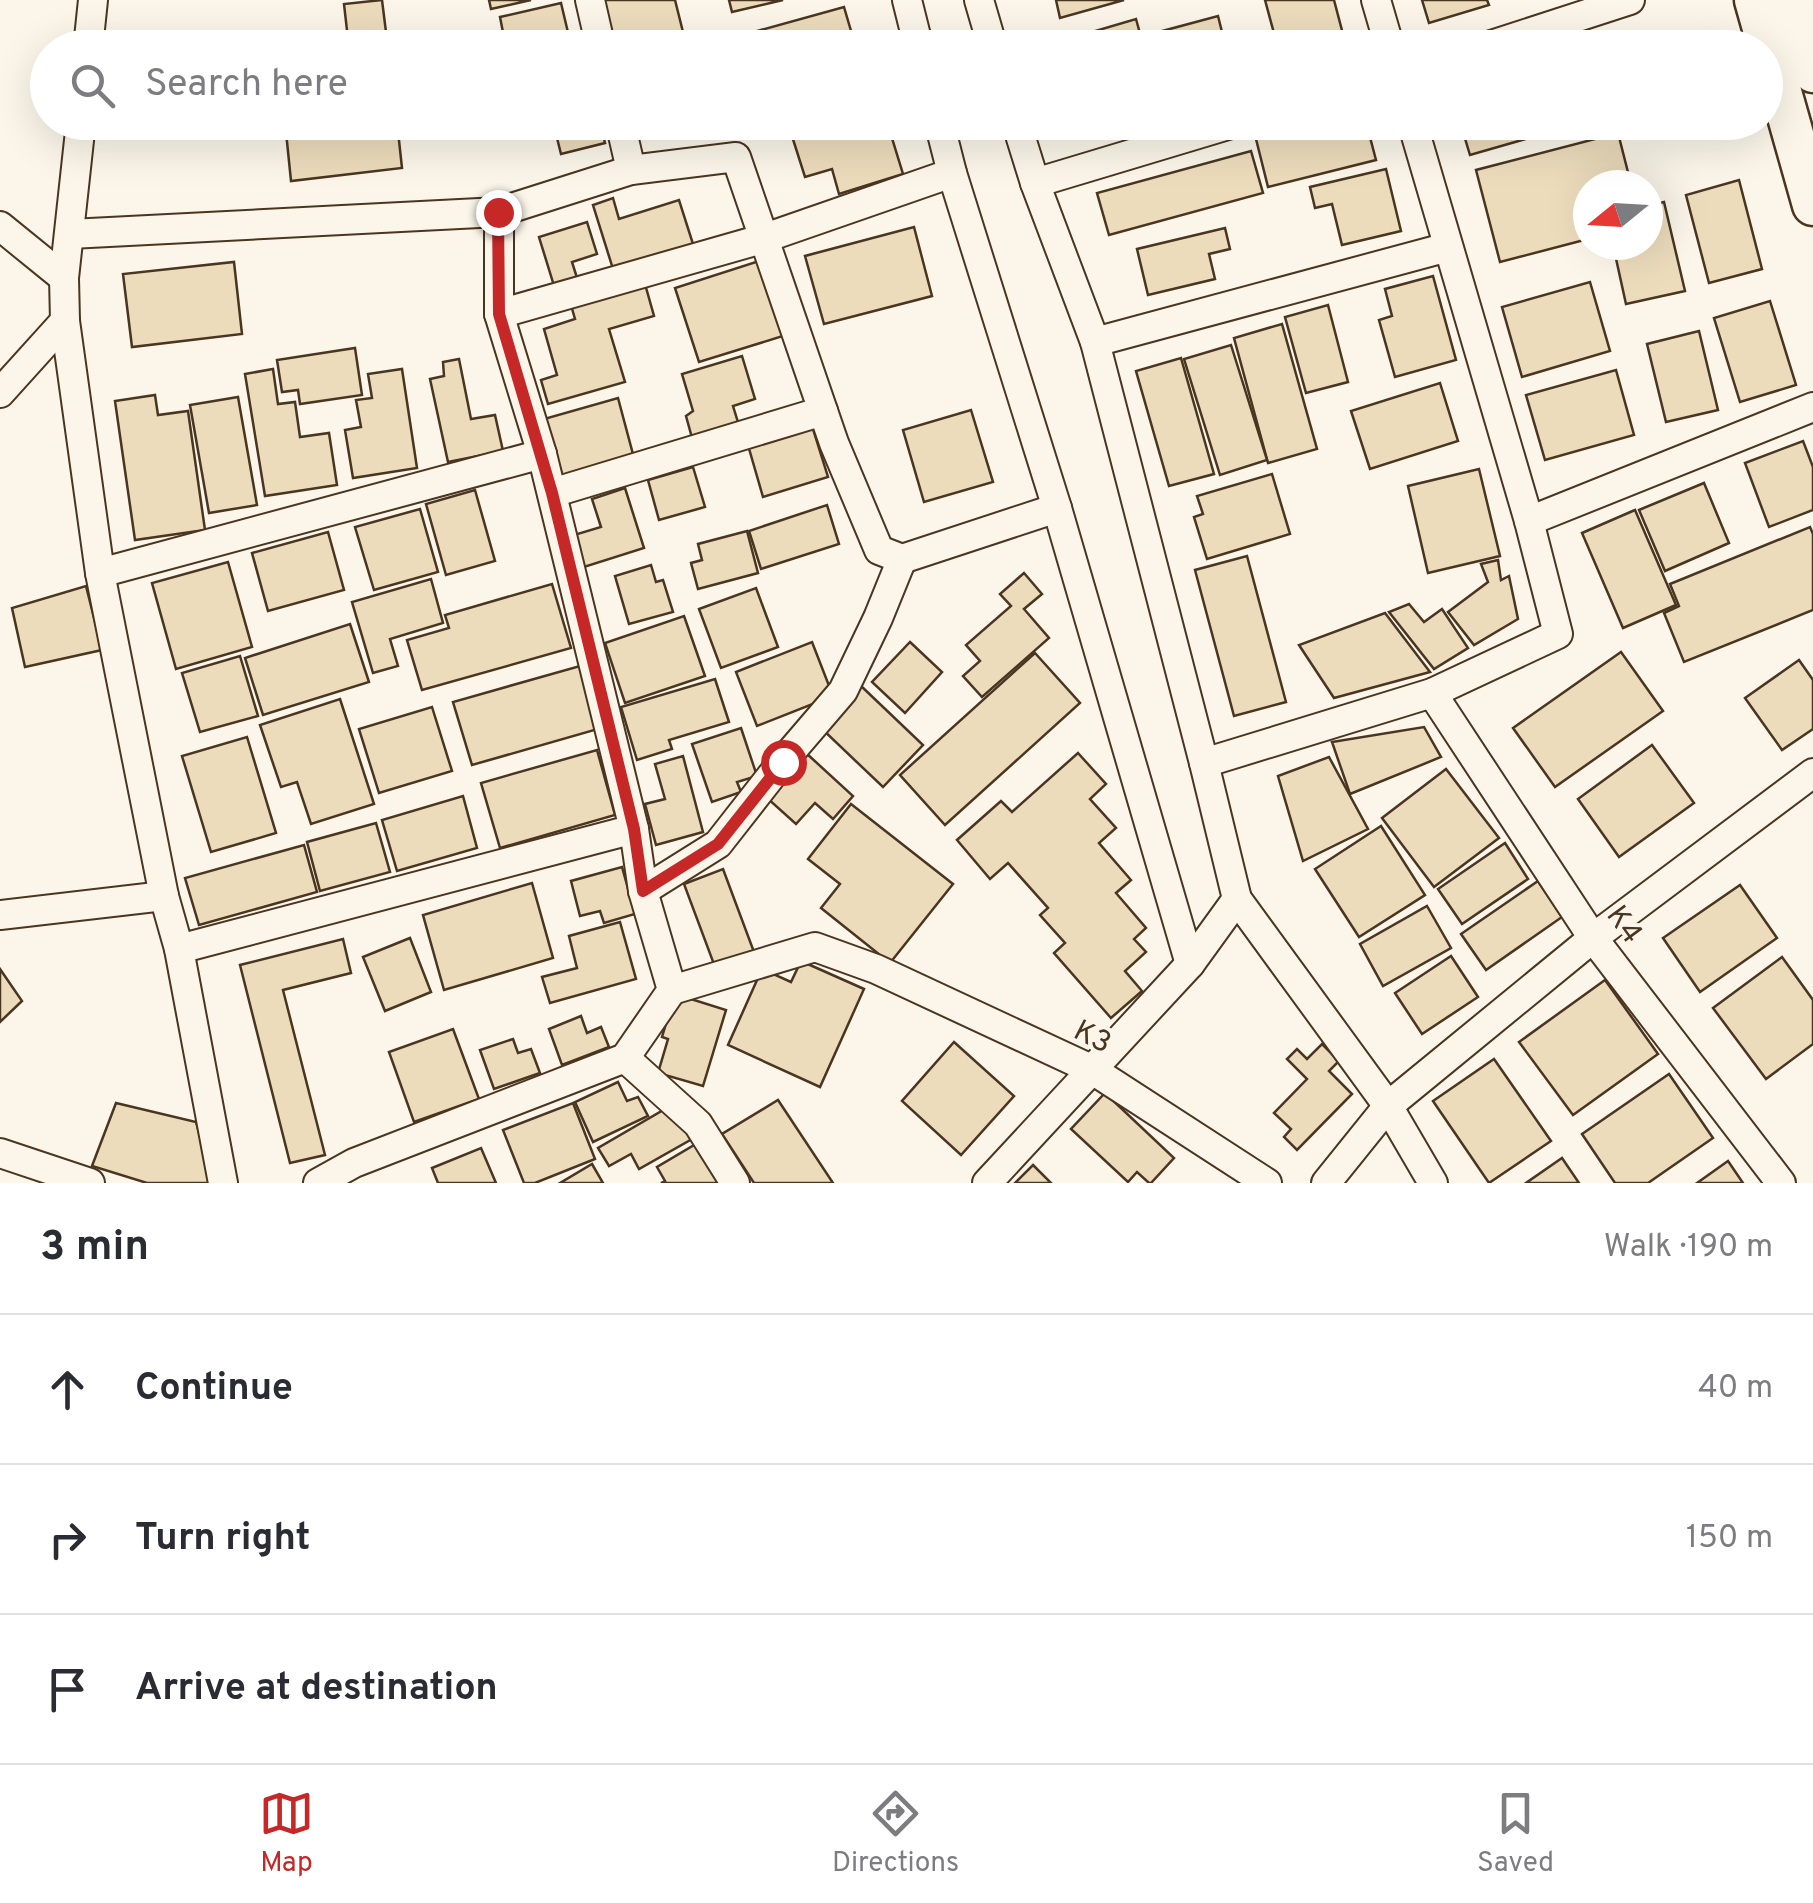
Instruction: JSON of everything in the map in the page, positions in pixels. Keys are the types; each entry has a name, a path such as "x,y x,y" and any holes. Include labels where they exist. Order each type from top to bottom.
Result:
{"main road":[{"path":"1755,0 1763,30"},
{"path":"1792,0 1813,72"},
{"path":"1783,99 1813,206"}],"street":[{"path":"590,0 597,30"},
{"path":"907,0 914,30"},
{"path":"978,0 987,30"},
{"path":"1376,0 1385,30"},
{"path":"1538,30 1630,0"},
{"path":"89,30 90,1"},
{"path":"79,140 64,278 65,321 100,573 164,896 179,949 223,1183"},
{"path":"624,140 631,170"},
{"path":"944,140 1057,508 1190,964"},
{"path":"1021,140 1094,342 1237,899 1388,1106 1434,1183"},
{"path":"1034,184 1179,140"},
{"path":"1204,763 1432,692 1558,634 1529,521 1417,140"},
{"path":"70,234 498,212 631,170 736,157 834,443 879,550 902,559 1057,508"},
{"path":"499,314 762,239 952,173"},
{"path":"318,1183 354,1164 625,1058 672,990 643,891 634,829 552,493 499,314 498,212"},
{"path":"0,226 64,278"},
{"path":"1094,342 1448,248"},
{"path":"0,394 65,321"},
{"path":"1529,521 1813,407"},
{"path":"552,493 823,412"},
{"path":"100,573 542,454"},
{"path":"643,891 718,844 844,691 902,559"},
{"name":"K4","path":"1432,692 1593,938 1781,1183"},
{"path":"1326,1183 1388,1106 1593,938 1813,773"},
{"path":"179,949 634,829"},
{"path":"0,915 164,896"},
{"path":"987,1183 1190,964 1237,899"},
{"name":"K3","path":"672,990 815,947 876,969 1091,1069 1268,1183"},
{"path":"625,1058 698,1124 735,1183"},
{"path":"0,1153 90,1183"}],"building":[{"path":"382,0 386,30 347,30 344,4"},
{"path":"489,0 531,0 491,9"},
{"path":"604,0 675,0 682,30 612,30"},
{"path":"729,0 783,0 732,12"},
{"path":"1056,0 1124,0 1060,18"},
{"path":"1265,0 1334,0 1342,30 1273,30"},
{"path":"1422,0 1487,0 1489,5 1429,23"},
{"path":"561,3 567,30 503,30 500,17"},
{"path":"844,7 851,30 761,30"},
{"path":"1218,16 1222,30 1166,30"},
{"path":"1136,19 1139,30 1098,30"},
{"path":"287,140 399,140 402,168 291,181"},
{"path":"558,140 604,140 605,143 561,154"},
{"path":"793,140 893,140 903,174 839,194 832,169 805,177"},
{"path":"1256,140 1371,140 1376,160 1268,187"},
{"path":"1465,140 1522,140 1470,155"},
{"path":"1591,140 1620,140 1627,170 1573,170 1573,243 1500,262 1476,170"},
{"path":"1251,151 1263,193 1109,235 1097,193"},
{"path":"1386,169 1401,231 1342,245 1332,204 1315,208 1310,187"},
{"path":"1739,180 1762,269 1709,283 1686,195"},
{"path":"613,198 619,219 679,200 693,244 613,269 593,205"},
{"path":"1663,202 1685,291 1626,304 1616,260 1663,260"},
{"path":"587,222 597,254 572,262 578,281 555,289 539,237"},
{"path":"914,227 932,296 824,324 805,256"},
{"path":"1225,228 1230,249 1209,254 1215,279 1148,295 1137,249"},
{"path":"759,261 783,336 699,362 675,288"},
{"path":"234,262 242,334 132,347 123,274"},
{"path":"1433,276 1456,360 1395,377 1379,320 1392,316 1385,289"},
{"path":"1590,282 1610,351 1522,377 1502,307"},
{"path":"645,284 654,316 609,329 625,382 548,404 541,380 557,375 544,329 575,319 571,305"},
{"path":"1770,301 1796,385 1740,402 1714,318"},
{"path":"1328,305 1348,382 1306,393 1285,317"},
{"path":"1282,324 1317,449 1268,463 1234,338"},
{"path":"1699,331 1718,410 1666,422 1647,344"},
{"path":"1231,345 1267,460 1220,475 1184,359"},
{"path":"355,348 362,395 300,404 298,390 282,392 277,360"},
{"path":"742,356 755,399 733,406 741,432 694,445 686,416 693,411 682,374"},
{"path":"1181,358 1214,474 1169,486 1136,371"},
{"path":"459,359 471,419 495,415 503,451 448,462 430,379 444,376 443,362"},
{"path":"273,369 278,404 295,402 300,437 329,433 337,485 265,496 245,374"},
{"path":"402,369 417,468 353,478 345,430 361,427 356,400 372,398 368,374"},
{"path":"1616,370 1634,435 1545,460 1526,395"},
{"path":"1440,383 1458,441 1370,469 1351,411"},
{"path":"155,395 158,415 188,411 205,530 135,540 115,401"},
{"path":"238,397 257,505 209,513 190,405"},
{"path":"618,398 634,458 564,480 544,419"},
{"path":"971,410 993,482 924,502 903,430"},
{"path":"812,426 828,477 763,497 748,445"},
{"path":"1803,441 1813,467 1813,510 1769,527 1745,463"},
{"path":"693,467 705,507 659,520 648,480"},
{"path":"1479,469 1500,556 1428,573 1408,486"},
{"path":"1272,474 1290,534 1207,559 1194,517 1203,514 1197,496"},
{"path":"1704,483 1729,543 1665,571 1639,510"},
{"path":"625,488 644,548 584,567 574,535 601,527 592,499"},
{"path":"475,490 495,561 446,575 426,504"},
{"path":"827,505 839,544 761,569 749,531"},
{"path":"420,509 438,572 374,590 355,527"},
{"path":"1635,510 1676,605 1623,628 1582,533"},
{"path":"1810,527 1813,610 1684,662 1664,613 1679,606 1670,584"},
{"path":"747,531 758,573 698,589 691,563 702,560 698,544"},
{"path":"328,532 344,590 268,611 252,553"},
{"path":"1247,556 1286,702 1234,716 1195,570"},
{"path":"1498,560 1501,580 1509,576 1518,619 1474,645 1448,612 1488,582 1481,564"},
{"path":"228,562 252,647 176,669 152,583"},
{"path":"651,565 656,582 663,580 673,612 629,624 615,576"},
{"path":"1024,573 1042,594 1024,609 1049,638 982,697 963,676 980,661 966,645 1011,606 1000,594"},
{"path":"431,579 443,623 390,639 398,666 373,673 352,602"},
{"path":"552,584 571,648 422,690 407,640 449,628 445,615"},
{"path":"86,586 102,650 25,667 12,608"},
{"path":"756,588 778,647 721,668 699,609"},
{"path":"1409,604 1424,622 1442,609 1468,648 1434,669 1389,612"},
{"path":"1385,613 1430,672 1334,698 1299,645"},
{"path":"684,616 705,676 625,703 605,643"},
{"path":"350,624 369,682 263,715 245,658"},
{"path":"812,642 833,696 757,726 736,672"},
{"path":"910,642 942,672 905,713 872,682"},
{"path":"1621,652 1663,711 1555,787 1513,728"},
{"path":"1035,653 1080,703 945,825 900,775"},
{"path":"240,656 258,716 200,732 182,673"},
{"path":"1799,660 1813,680 1813,729 1782,750 1745,698"},
{"path":"580,666 598,729 472,765 453,702"},
{"path":"715,679 729,722 669,740 672,749 637,760 621,707"},
{"path":"860,685 923,745 883,787 821,728"},
{"path":"340,699 374,804 311,824 297,782 281,787 260,725"},
{"path":"432,707 452,771 379,793 359,729"},
{"path":"1424,727 1441,757 1350,794 1332,742"},
{"path":"741,728 757,776 737,782 741,792 712,802 692,744"},
{"path":"247,737 276,833 211,852 182,756"},
{"path":"1652,745 1694,803 1619,857 1578,799"},
{"path":"597,750 615,815 500,848 481,783"},
{"path":"806,753 853,796 833,819 815,803 796,824 767,798"},
{"path":"1078,753 1106,784 1090,799 1116,828 1099,843 1131,880 1116,893 1146,928 1134,939 1146,952 1125,971 1142,991 1111,1018 1054,953 1065,943 1040,915 1048,908 1008,863 990,879 957,840 1001,801 1012,812"},
{"path":"683,756 703,832 656,845 645,804 665,799 655,764"},
{"path":"1329,757 1368,829 1303,861 1278,776"},
{"path":"1446,769 1499,838 1434,887 1382,818"},
{"path":"463,796 477,848 397,871 382,820"},
{"path":"851,804 953,884 890,963 821,908 840,884 808,859"},
{"path":"376,823 390,872 320,891 307,842"},
{"path":"1381,826 1425,895 1359,937 1315,869"},
{"path":"1505,843 1528,879 1462,924 1438,889"},
{"path":"304,845 317,892 199,925 185,878"},
{"path":"622,867 635,914 604,923 600,911 580,916 571,881"},
{"path":"723,869 754,952 715,967 684,884"},
{"path":"1538,881 1562,917 1486,970 1461,934"},
{"path":"532,883 553,958 444,990 423,915"},
{"path":"1740,885 1777,938 1700,992 1663,938"},
{"path":"1427,906 1451,948 1383,986 1360,944"},
{"path":"620,922 636,979 550,1003 542,977 577,968 569,936"},
{"path":"410,938 431,992 385,1011 363,957"},
{"path":"343,939 351,973 283,990 325,1155 290,1163 240,965"},
{"path":"1451,956 1478,997 1422,1034 1395,993"},
{"path":"1782,957 1813,1000 1813,1044 1766,1079 1713,1008"},
{"path":"801,961 864,989 820,1087 728,1045 762,969 791,982"},
{"path":"0,969 22,1001 0,1022"},
{"path":"1605,980 1658,1054 1573,1115 1519,1042"},
{"path":"675,994 726,1010 703,1086 658,1073 668,1039 662,1037"},
{"path":"581,1016 587,1033 601,1027 609,1047 562,1065 549,1029"},
{"path":"453,1029 479,1099 414,1122 389,1052"},
{"path":"513,1039 518,1053 531,1049 540,1073 494,1089 480,1050"},
{"path":"954,1042 1014,1096 961,1155 902,1101"},
{"path":"1322,1044 1339,1061 1329,1071 1352,1094 1297,1150 1284,1137 1291,1129 1274,1113 1307,1079 1287,1059 1297,1049 1307,1059"},
{"path":"1494,1059 1551,1141 1489,1183 1433,1101"},
{"path":"1669,1074 1713,1138 1648,1183 1615,1183 1582,1134"},
{"path":"618,1082 627,1101 638,1097 648,1116 593,1142 575,1102"},
{"path":"1105,1093 1174,1158 1151,1183 1137,1172 1128,1182 1071,1129"},
{"path":"778,1100 833,1183 754,1183 722,1134"},
{"path":"116,1103 196,1122 213,1183 147,1183 92,1166"},
{"path":"573,1103 595,1159 535,1183 524,1183 503,1130"},
{"path":"672,1105 692,1139 639,1169 631,1154 609,1166 598,1148"},
{"path":"701,1141 725,1183 661,1183 665,1181 657,1167"},
{"path":"481,1148 496,1183 438,1183 432,1168"},
{"path":"1562,1158 1579,1183 1526,1183"},
{"path":"1728,1161 1743,1183 1697,1183"},
{"path":"592,1164 603,1183 560,1183"},
{"path":"1033,1165 1051,1183 1015,1183"}],"route":[{"path":"498,212 499,314 552,493 634,829 643,891 718,844 783,762"}]}
